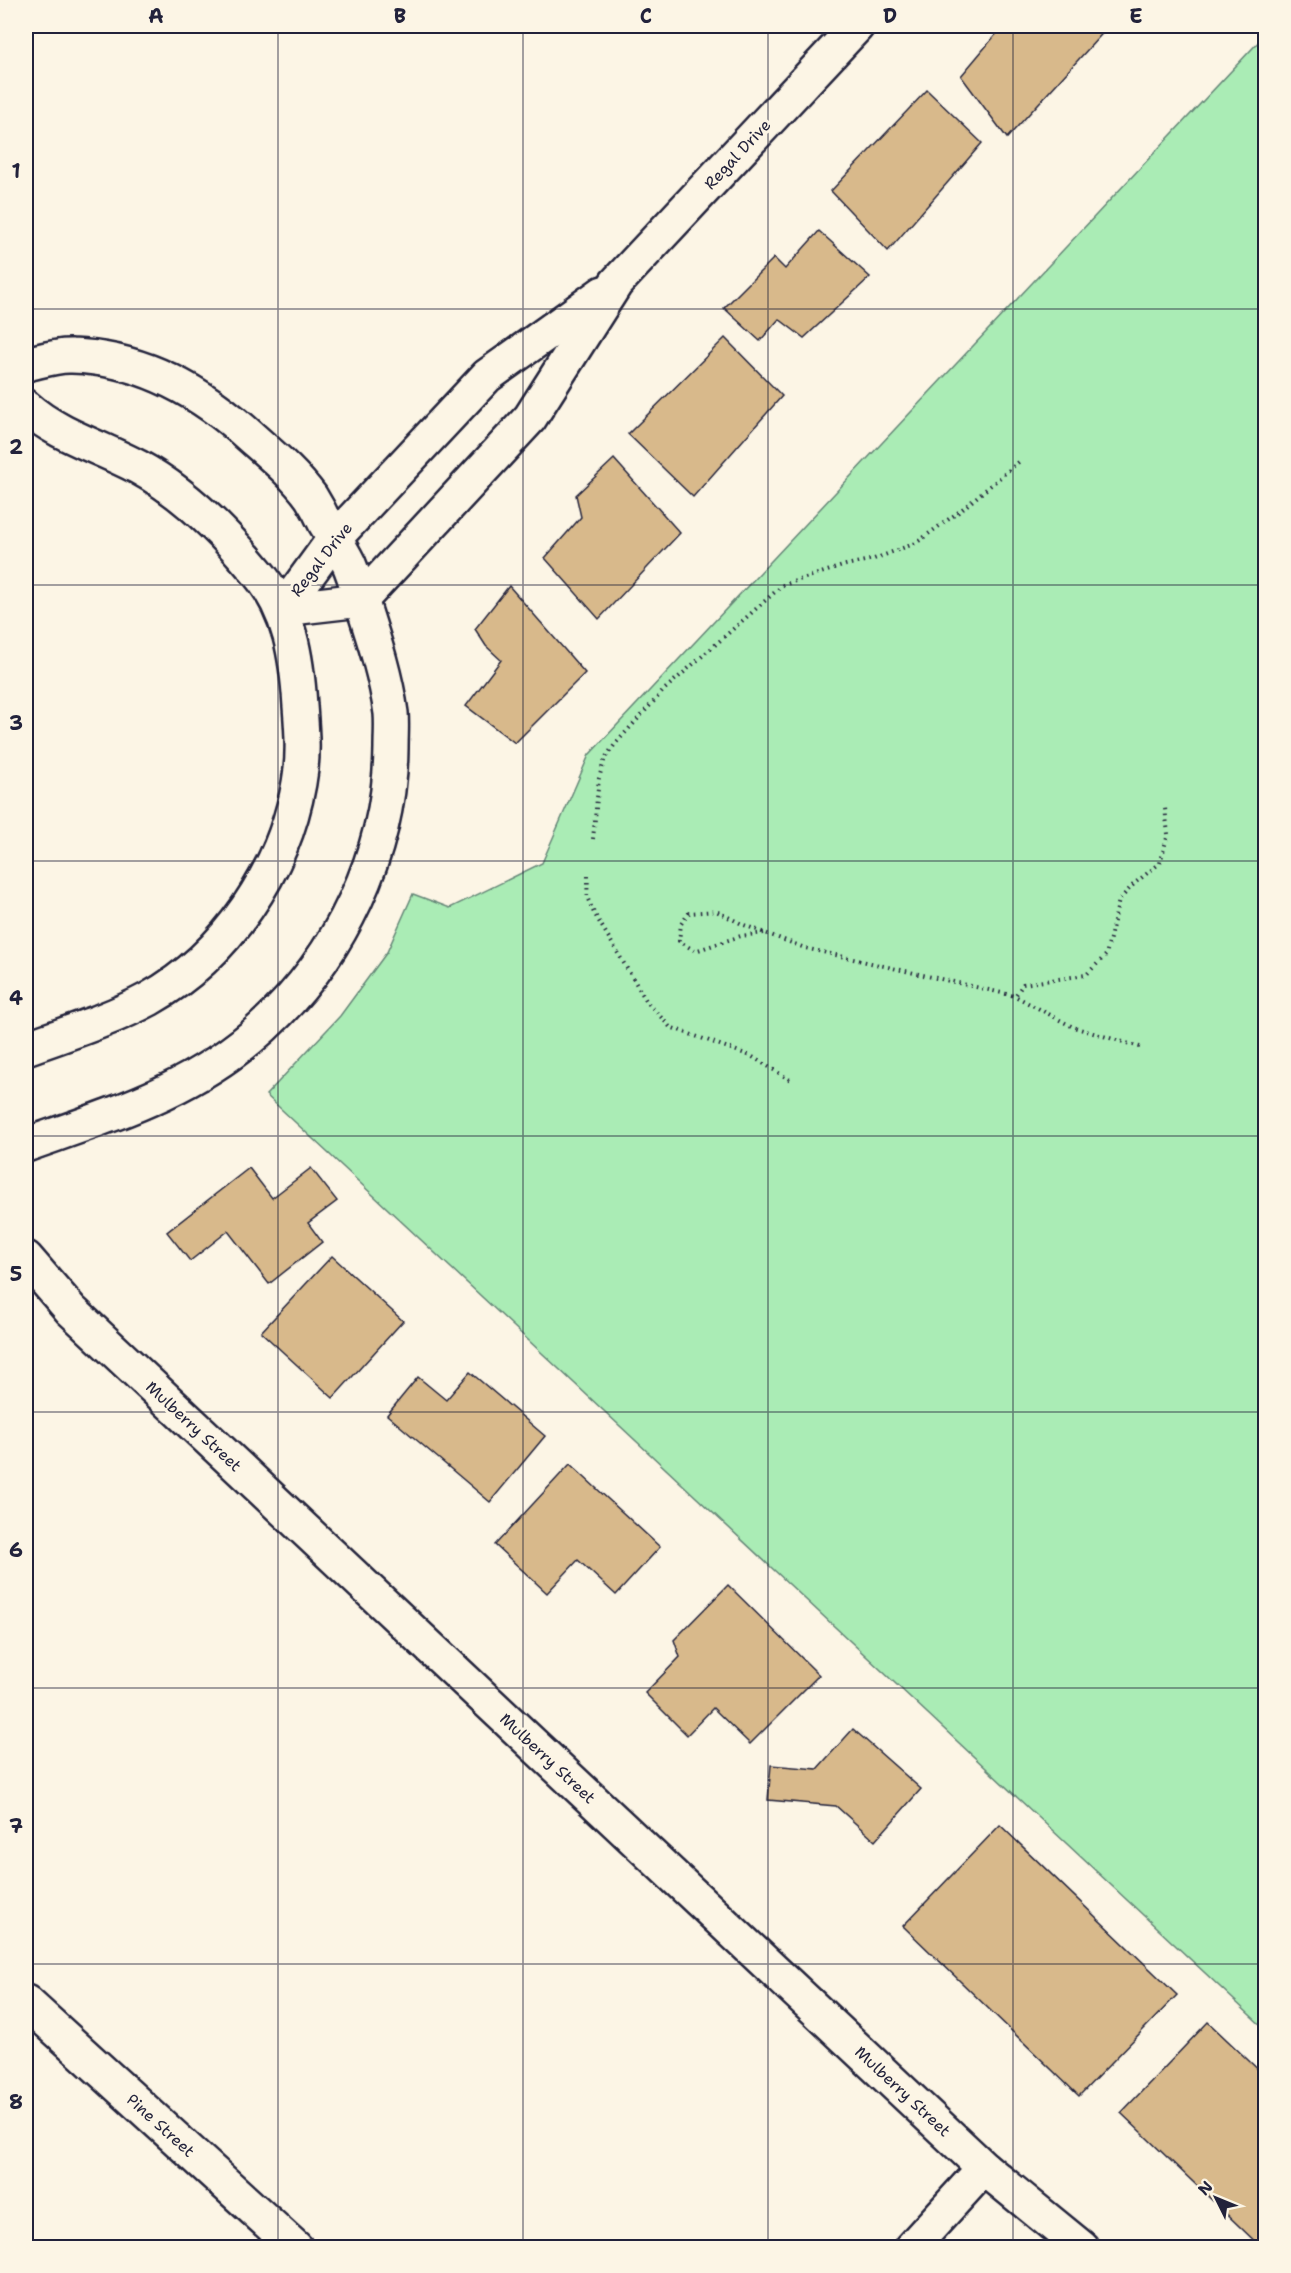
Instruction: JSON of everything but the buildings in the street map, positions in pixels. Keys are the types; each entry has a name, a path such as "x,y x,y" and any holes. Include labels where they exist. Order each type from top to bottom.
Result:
{"street":[{"name":"Regal Drive","path":"283,609 361,600 530,418 616,283 857,26"},
{"name":"Regal Drive","path":"283,609 334,539 487,376 616,283"},
{"path":"26,364 69,355 122,362 160,375 200,397 235,423 282,465 311,497 349,565 383,667 392,715 391,771 383,818 369,868 348,915 327,953 299,989 265,1026 226,1059 180,1086 130,1108 26,1145"},
{"path":"26,406 41,420 141,469 182,497 225,536 260,574 283,609 295,652 303,742 299,783 289,827 272,866 243,913 220,943 189,972 149,998 101,1021 26,1048"},
{"name":"Mulberry Street","path":"26,1258 71,1311 984,2168 1082,2247"},
{"name":"Pine Street","path":"26,2002 296,2247"},
{"path":"911,2247 984,2168"}],"path":[{"path":"593,839 599,778 605,758 616,743 665,690 783,585 828,570 874,559 916,543 960,511 1021,460"},
{"path":"1015,996 1023,984 1086,975 1106,955 1119,900 1135,883 1160,863 1168,834 1165,808"},
{"path":"588,876 587,897 594,913 647,1002 670,1027 751,1056 792,1081"},
{"path":"764,933 741,936 695,951 680,941 681,924 690,913 716,911 764,933 805,948 929,974 1015,996 1073,1027 1140,1047"}],"green space":[{"path":"1265,35 1265,2029 266,1095 340,1016 387,952 413,894 450,908 542,863 589,755"}]}
